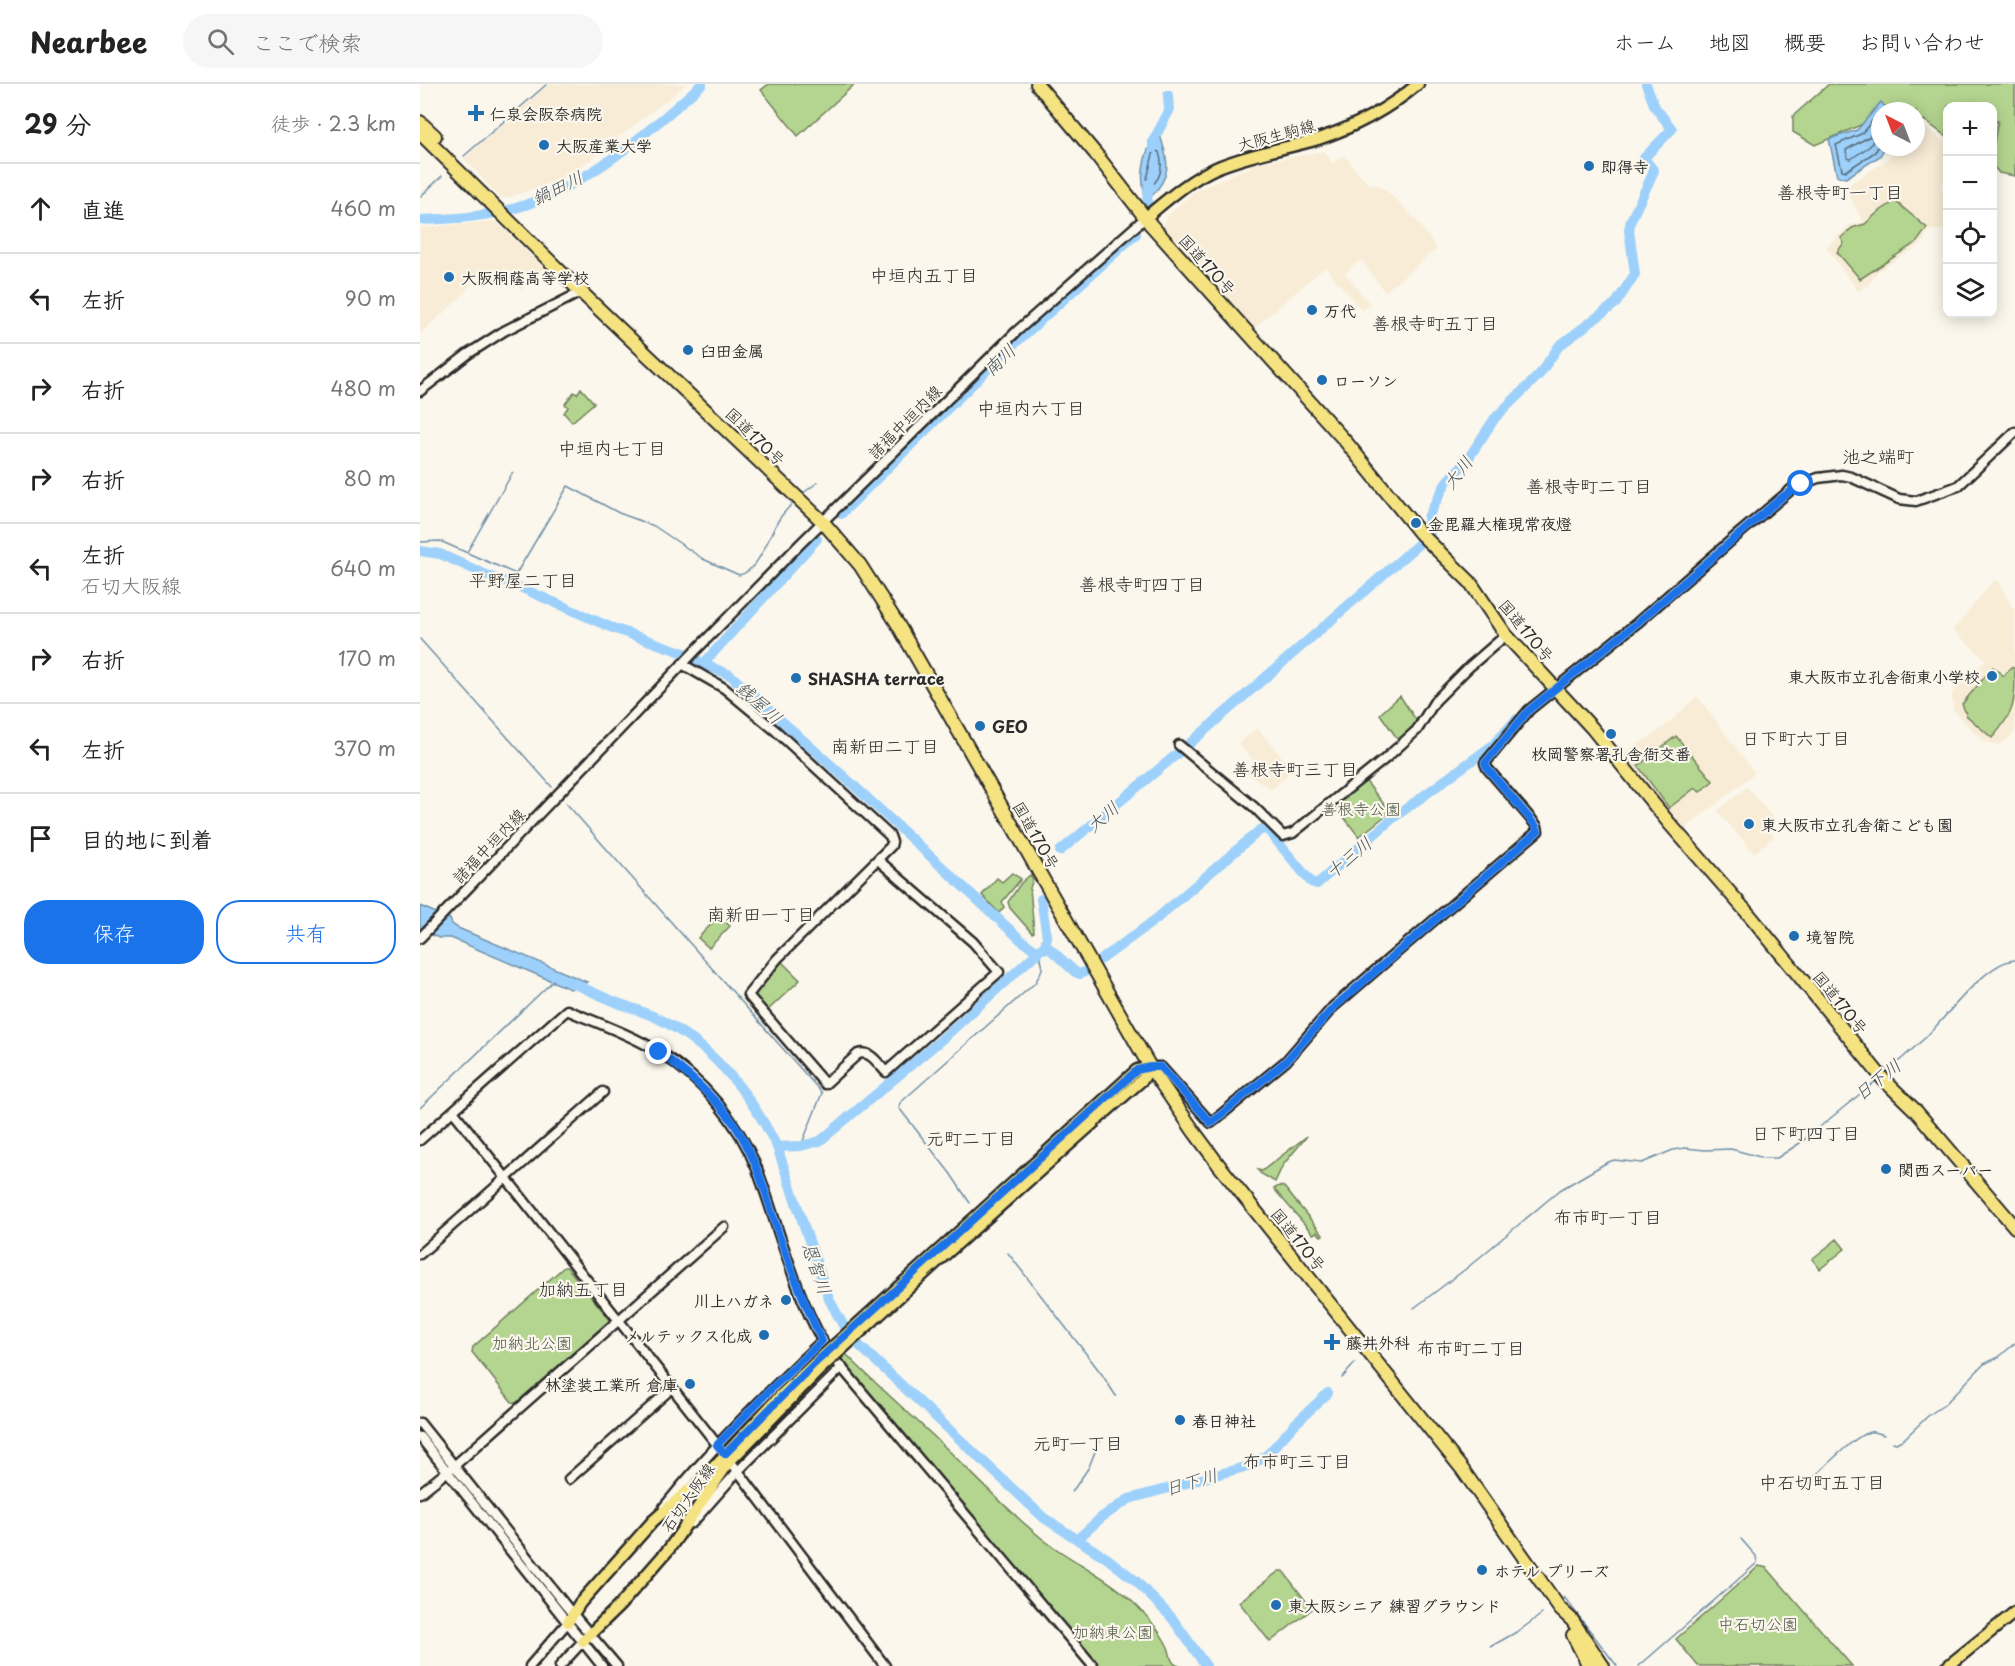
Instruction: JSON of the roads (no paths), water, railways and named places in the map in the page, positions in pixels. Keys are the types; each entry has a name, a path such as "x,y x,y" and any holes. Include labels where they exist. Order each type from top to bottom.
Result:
{"highway":[{"name":"国道170号","path":"1037,84 1095,153 1145,218 1346,442 1423,537 1470,582 1506,635 1592,728 1669,823 1752,918 1880,1076 1916,1111 2015,1227"},
{"path":"420,122 437,138 451,162"},
{"name":"国道170号","path":"420,133 581,292 823,522 860,565 897,622 1150,1067 1218,1164 1462,1469 1560,1609 1566,1624 1603,1666"},
{"path":"420,144 426,150 451,162"},
{"name":"国道170号","path":"1579,1637 1595,1666"},
{"path":"1579,1637 1589,1666"},
{"path":"1579,1637 1609,1666"}],"main road":[{"name":"大阪生駒線","path":"1145,218 1199,176 1233,161 1316,139 1354,125 1388,107 1418,84"},
{"name":"石切大阪線","path":"570,1618 592,1589 653,1521 728,1458 818,1365 936,1258 1118,1102 1143,1079 1150,1067"},
{"name":"石切大阪線","path":"587,1638 669,1549 728,1458"},
{"path":"1948,1666 2015,1612"}],"street":[{"name":"諸福中垣内線","path":"422,936 682,664 823,522 1017,331 1145,218"},
{"path":"420,391 468,354 504,331 581,292"},
{"path":"1150,1067 1161,1067 1211,1123 1286,1061 1333,1008 1538,831 1485,763 1529,710 1637,623 1793,488 1818,478 1842,475 1899,499 1916,501 1958,486 2015,432"},
{"path":"1179,745 1254,807 1283,836 1293,833 1417,730 1436,701 1469,667 1506,635"},
{"path":"682,664 723,688 776,732 890,836 891,846 777,959 748,995 825,1084 858,1054 864,1052 869,1054 886,1072 999,972 973,942 878,860"},
{"path":"420,1140 567,1010 659,1052 692,1077 730,1118 747,1147 757,1168 795,1280 822,1341 1093,1666"},
{"path":"420,1254 603,1092"},
{"path":"453,1111 728,1458 885,1666"},
{"path":"420,1493 724,1227"},
{"path":"653,1521 717,1445 822,1341"},
{"path":"669,1549 738,1471 842,1367"},
{"path":"569,1479 672,1388"},
{"path":"420,1423 451,1468 570,1618 587,1638 617,1666"},
{"path":"420,1437 451,1468"},
{"path":"530,1666 570,1618"},
{"path":"560,1666 587,1638"},
{"path":"587,1638 602,1666"}],"water":[{"path":"1871,114 1871,156 1880,156 1846,178 1837,176 1829,139 1857,130"},
{"path":"1154,134 1160,135 1167,169 1162,183 1150,198 1146,197 1143,173 1145,157"},
{"path":"420,906 450,919 452,924 458,928 587,982 570,989 451,938 439,938 420,930"}],"waterway":[{"path":"464,156 547,84"},
{"name":"鍋田川","path":"420,220 492,214 516,208 567,186 592,172 638,139 702,84"},
{"name":"大川","path":"1060,851 1188,745 1430,534 1428,517 1447,481 1466,462 1495,418 1539,375 1559,346 1616,303 1635,274 1629,230 1631,220 1654,171 1644,158 1672,129 1655,107 1646,84"},
{"name":"南川","path":"1153,148 1153,141 1169,111 1168,95"},
{"path":"420,197 442,176"},
{"name":"南川","path":"1147,202 1149,184"},
{"name":"南川","path":"841,514 1001,356 1136,234"},
{"path":"467,552 513,472"},
{"path":"802,494 818,482"},
{"path":"420,542 440,541 516,574 568,486 619,513 654,526 703,559 739,575 746,572 757,561 780,518 794,502"},
{"name":"南川","path":"703,664 817,539"},
{"name":"銭屋川","path":"420,551 440,554 610,627 687,654 703,664 730,675 1021,940 1038,952"},
{"path":"420,639 552,787"},
{"name":"十三川","path":"1102,959 1155,920 1260,830 1267,829 1311,882 1317,884 1392,819 1493,745 1517,719"},
{"path":"566,803 822,1093 801,1146"},
{"name":"大川","path":"777,1147 801,1146 820,1141 941,1040 1038,952 1045,945 1047,937 1041,899"},
{"name":"十三川","path":"1041,949 1049,948 1075,972 1080,974 1086,971"},
{"path":"970,1203 950,1173 899,1108 900,1103 1035,983 1042,968 1038,952"},
{"name":"日下川","path":"1884,1074 1926,1037 1980,980 2004,963 2015,960"},
{"path":"420,1108 554,980"},
{"name":"恩智川","path":"567,981 652,1016 677,1029 712,1056 728,1072 755,1108 777,1147 829,1299 849,1336 1044,1518 1108,1559 1136,1581 1172,1618 1206,1666"},
{"name":"日下川","path":"1414,1308 1467,1268 1560,1190 1606,1163 1614,1160 1642,1163 1673,1150 1685,1148 1731,1149 1764,1158 1777,1158 1800,1143 1876,1081"},
{"path":"1008,1253 1101,1373 1116,1396"},
{"path":"1893,1442 1904,1439 1929,1415 1944,1405 1984,1364 1999,1357 2015,1343"},
{"name":"日下川","path":"1342,1378 1355,1363"},
{"name":"日下川","path":"1079,1541 1082,1535 1102,1517 1129,1499 1252,1465 1268,1454 1328,1393"},
{"path":"1800,1490 1855,1440 1872,1432 1884,1435"},
{"path":"1072,1492 1089,1467 1099,1441"},
{"path":"1639,1666 1757,1563 1756,1556 1741,1539"},
{"path":"1563,1599 1564,1597 1617,1666"},
{"path":"1490,1647 1542,1614"}],"place":[{"name":"仁泉会阪奈病院","path":"476,113"},
{"name":"大阪産業大学","path":"544,145"},
{"name":"即得寺","path":"1589,166"},
{"name":"大阪桐蔭高等学校","path":"449,277"},
{"name":"万代","path":"1312,310"},
{"name":"臼田金属","path":"688,350"},
{"name":"ローソン","path":"1322,380"},
{"name":"金毘羅大権現常夜燈","path":"1416,523"},
{"name":"東大阪市立孔舎衙東小学校","path":"1992,676"},
{"name":"SHASHA terrace","path":"796,678"},
{"name":"GEO","path":"980,726"},
{"name":"枚岡警察署孔舎衙交番","path":"1611,734"},
{"name":"東大阪市立孔舎衛こども園","path":"1749,824"},
{"name":"境智院","path":"1794,936"},
{"name":"関西スーパー","path":"1886,1169"},
{"name":"川上ハガネ","path":"786,1300"},
{"name":"メルテックス化成","path":"764,1335"},
{"name":"藤井外科","path":"1332,1342"},
{"name":"林塗装工業所 倉庫","path":"690,1384"},
{"name":"春日神社","path":"1180,1420"},
{"name":"ホテル プリーズ","path":"1482,1570"},
{"name":"東大阪シニア 練習グラウンド","path":"1276,1605"}],"district":[{"name":"善根寺町一丁目","path":"1840,191"},
{"name":"中垣内五丁目","path":"924,274"},
{"name":"善根寺町五丁目","path":"1435,322"},
{"name":"中垣内六丁目","path":"1031,407"},
{"name":"中垣内七丁目","path":"612,447"},
{"name":"池之端町","path":"1878,455"},
{"name":"善根寺町二丁目","path":"1589,485"},
{"name":"平野屋二丁目","path":"523,579"},
{"name":"善根寺町四丁目","path":"1142,583"},
{"name":"日下町六丁目","path":"1796,737"},
{"name":"南新田二丁目","path":"885,745"},
{"name":"善根寺町三丁目","path":"1295,768"},
{"name":"南新田一丁目","path":"761,913"},
{"name":"日下町四丁目","path":"1806,1132"},
{"name":"元町二丁目","path":"971,1137"},
{"name":"布市町一丁目","path":"1608,1216"},
{"name":"加納五丁目","path":"583,1288"},
{"name":"布市町二丁目","path":"1471,1347"},
{"name":"元町一丁目","path":"1078,1442"},
{"name":"布市町三丁目","path":"1297,1460"},
{"name":"中石切町五丁目","path":"1822,1481"}],"park label":[{"name":"善根寺公園","path":"1361,808"},
{"name":"加納北公園","path":"532,1342"},
{"name":"中石切公園","path":"1758,1623"},
{"name":"加納東公園","path":"1113,1631"}]}
